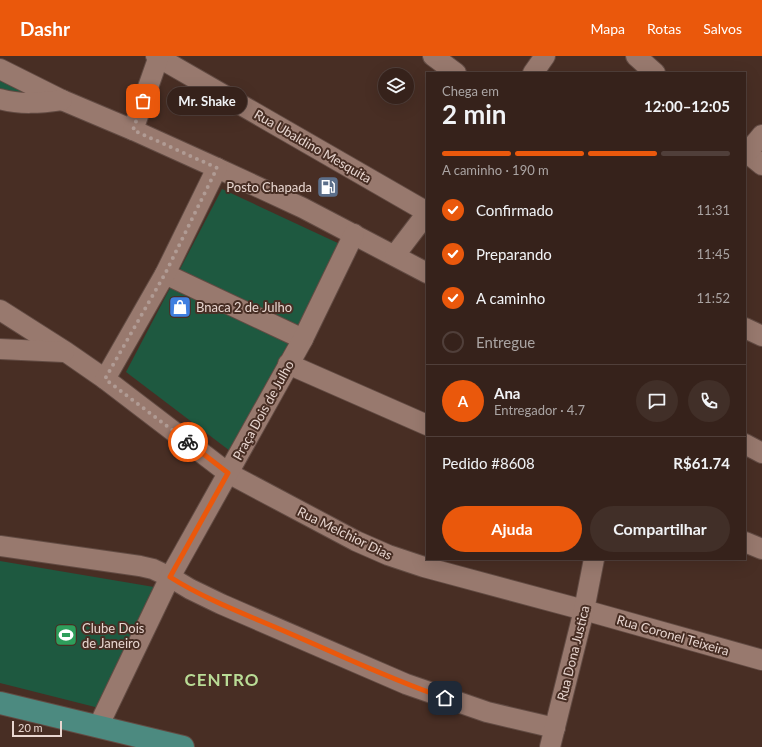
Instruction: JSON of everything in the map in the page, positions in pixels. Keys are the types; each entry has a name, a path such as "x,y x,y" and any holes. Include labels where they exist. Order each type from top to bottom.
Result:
{"main road":[{"path":"0,703 183,747"}],"street":[{"path":"133,130 158,56"},
{"name":"Rua Ubaldino Mesquita","path":"158,56 426,211"},
{"path":"433,56 455,72"},
{"path":"534,72 545,56"},
{"path":"636,56 655,72"},
{"path":"0,69 62,100 133,130 303,208 426,272"},
{"path":"0,99 24,103 40,103 62,100"},
{"path":"762,135 746,152 762,165"},
{"path":"105,379 165,274 217,168"},
{"path":"395,255 426,213"},
{"name":"Praça Dois de Julho","path":"0,311 66,352 105,379 228,473 303,339 354,234"},
{"path":"165,274 303,339"},
{"path":"746,328 762,336"},
{"path":"0,349 66,352"},
{"path":"288,364 426,425"},
{"path":"746,445 762,453"},
{"path":"98,727 170,577 228,473"},
{"name":"Rua Melchior Dias","path":"228,473 356,541 388,555 444,572 584,610"},
{"path":"746,542 762,550"},
{"path":"0,546 140,566 153,570 170,577 190,589 221,604 406,684 487,712 555,728"},
{"name":"Rua Dona Justica","path":"550,747 584,610 594,560"},
{"name":"Rua Coronel Teixeira","path":"584,610 762,660"}],"green space":[{"path":"0,75 26,87 25,97 0,92"},
{"path":"222,189 342,245 234,454 126,372"},
{"name":"Clube Dois de Janeiro","path":"0,561 154,587 99,708 0,683"}],"way so far":[{"path":"143,101 133,130 217,168 165,274 105,379 188,442"}],"place":[{"name":"Mr. Shake","path":"143,101"},
{"name":"Posto Chapada","path":"328,187"},
{"name":"Bnaca 2 de Julho","path":"180,307"},
{"name":"Clube Dois de Janeiro","path":"66,635"}],"district":[{"name":"CENTRO","path":"222,680"}],"route":[{"path":"188,442 228,473 170,577 190,589 221,604 406,684 445,698"}]}
